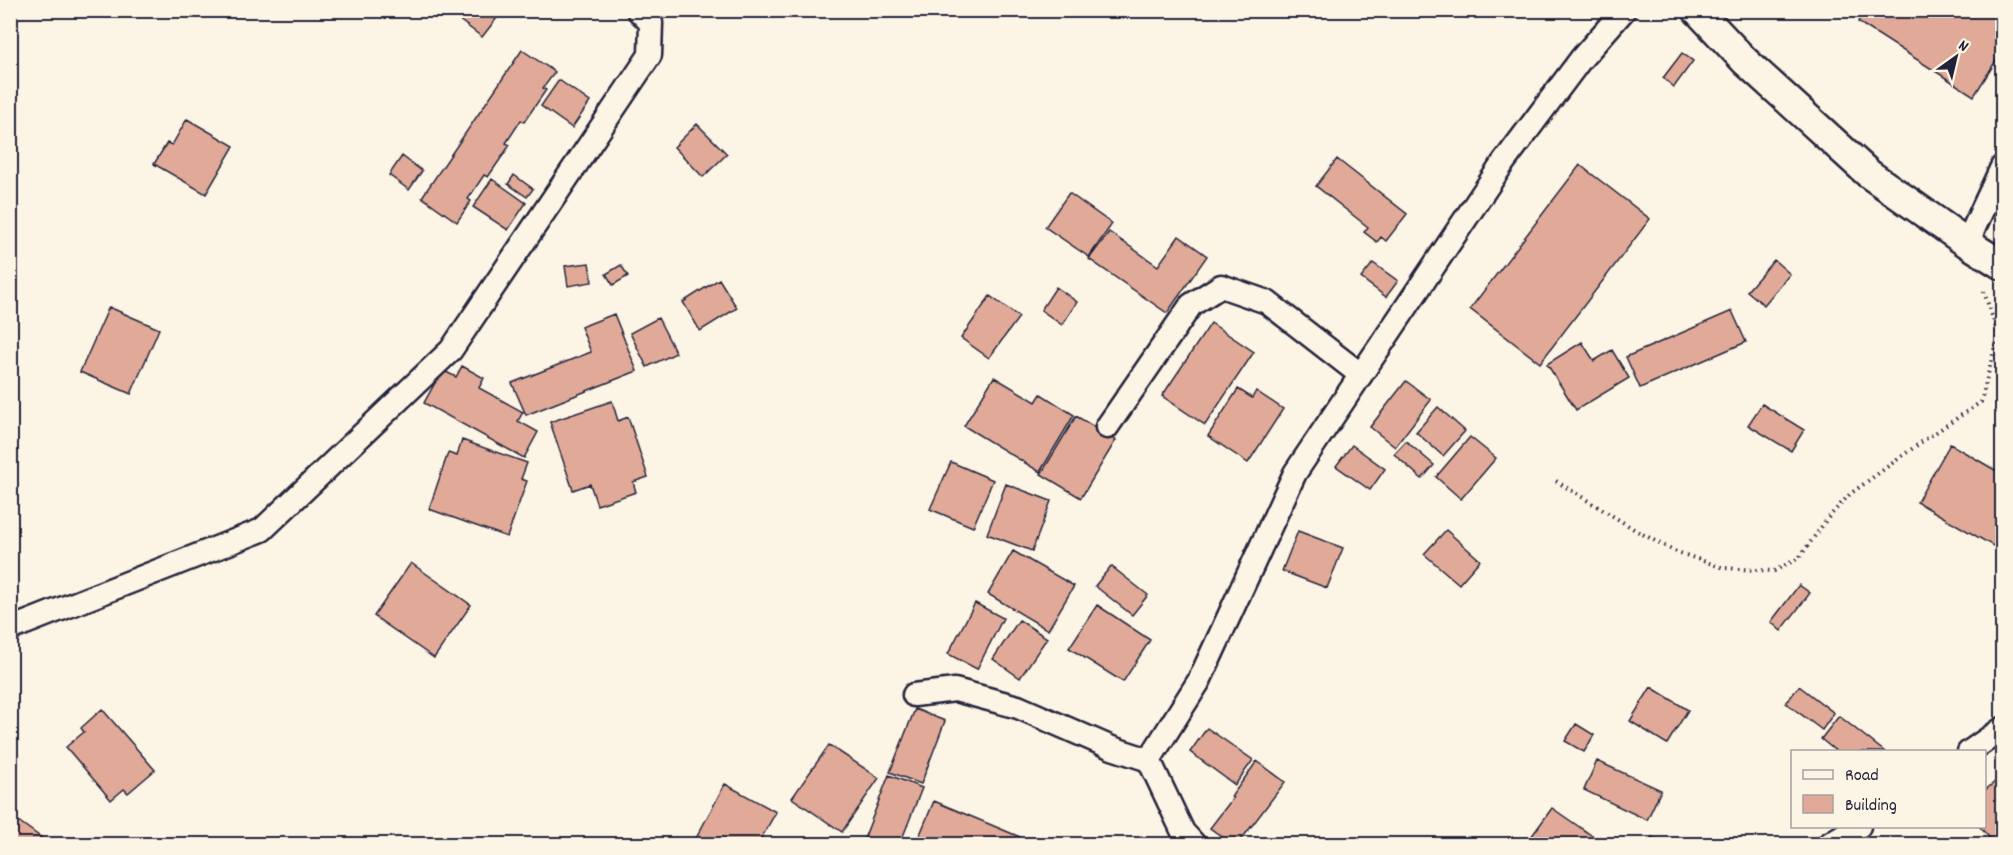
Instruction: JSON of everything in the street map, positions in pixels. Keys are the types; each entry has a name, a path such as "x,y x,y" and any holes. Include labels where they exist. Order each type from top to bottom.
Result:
{"street":[{"path":"10,629 262,530 451,350 650,55 651,23 638,10"},
{"path":"1149,760 1199,681 1295,473 1503,163 1581,59 1624,10"},
{"path":"1697,10 1745,62 1869,174 2002,265"},
{"path":"1967,243 2002,167"},
{"path":"1107,427 1191,305 1221,286 1267,302 1361,375"},
{"path":"914,695 955,690 986,698 1018,707 1112,748 1149,760 1184,832 1194,844"},
{"path":"1972,750 2002,729"},
{"path":"1829,844 1856,828"}],"path":[{"path":"1556,481 1674,551 1724,568 1774,571 1799,558 1827,519 1850,494 1981,402 1998,334 1967,243"}],"building":[{"path":"446,10 495,10 500,14 482,37"},
{"path":"1865,10 2002,10 2002,51 1974,96 1858,22"},
{"path":"522,50 555,72 543,88 546,90 524,122 521,120 506,143 510,145 488,177 484,175 468,199 471,201 457,222 422,197"},
{"path":"1682,53 1693,61 1674,87 1663,78"},
{"path":"559,80 590,102 572,128 541,106"},
{"path":"187,119 234,146 206,194 154,164 167,143 172,145"},
{"path":"697,124 727,154 703,177 674,147"},
{"path":"402,156 422,171 409,190 389,175"},
{"path":"1337,159 1407,214 1386,241 1381,237 1377,242 1364,232 1368,227 1316,186"},
{"path":"1580,165 1650,219 1540,363 1470,309"},
{"path":"514,175 533,189 527,197 508,184"},
{"path":"492,179 526,203 508,230 473,207"},
{"path":"1069,193 1112,224 1089,257 1045,227"},
{"path":"1109,232 1158,266 1179,236 1207,256 1167,313 1089,259"},
{"path":"1774,260 1790,274 1764,305 1747,291"},
{"path":"589,263 592,282 568,286 565,266"},
{"path":"1373,263 1398,281 1386,297 1361,278"},
{"path":"621,265 628,276 613,285 606,274"},
{"path":"719,279 737,308 700,331 683,302"},
{"path":"1056,287 1077,302 1062,325 1041,310"},
{"path":"990,296 1019,317 989,358 961,338"},
{"path":"109,307 159,329 131,394 80,372"},
{"path":"1732,311 1746,342 1640,388 1626,357"},
{"path":"614,314 637,371 526,415 512,383 591,352 581,327"},
{"path":"658,318 676,353 647,367 630,333"},
{"path":"1211,323 1254,352 1205,425 1162,396"},
{"path":"1582,342 1594,361 1612,350 1629,378 1576,410 1547,364"},
{"path":"462,366 484,378 479,388 523,412 518,421 538,432 524,458 424,403 442,370 456,377"},
{"path":"994,377 1036,402 1041,394 1074,415 1040,472 964,426"},
{"path":"1406,381 1431,400 1395,447 1370,427"},
{"path":"1238,389 1252,398 1256,391 1283,409 1248,463 1208,436"},
{"path":"612,401 618,421 628,417 648,477 633,482 636,492 597,505 590,484 573,490 550,422"},
{"path":"1762,404 1804,430 1791,451 1748,425"},
{"path":"1438,407 1465,431 1443,456 1416,432"},
{"path":"1076,416 1116,440 1081,498 1041,474"},
{"path":"1470,437 1496,458 1461,499 1436,477"},
{"path":"462,440 527,463 521,479 527,481 507,537 429,509 448,453 457,456"},
{"path":"1406,441 1434,465 1422,479 1394,454"},
{"path":"1950,444 2002,474 2002,551 1917,502"},
{"path":"1352,445 1385,469 1370,490 1336,466"},
{"path":"951,462 993,480 973,527 930,509"},
{"path":"1006,484 1051,501 1032,551 987,534"},
{"path":"1446,530 1480,560 1459,584 1424,554"},
{"path":"1298,531 1343,548 1327,588 1282,571"},
{"path":"1013,551 1074,586 1048,630 988,594"},
{"path":"411,563 471,605 434,658 374,616"},
{"path":"1111,566 1148,595 1132,615 1095,586"},
{"path":"1799,585 1810,593 1781,631 1771,622"},
{"path":"975,603 1003,618 977,669 948,654"},
{"path":"1097,605 1150,640 1123,682 1069,648"},
{"path":"1019,620 1047,638 1020,678 993,659"},
{"path":"1799,686 1834,713 1822,730 1786,703"},
{"path":"1651,687 1688,710 1667,744 1630,721"},
{"path":"102,709 155,770 128,793 124,789 111,800 66,747 84,732 81,728"},
{"path":"915,709 945,721 921,784 890,772"},
{"path":"1839,716 1882,750 1835,750 1821,739"},
{"path":"1576,724 1594,735 1584,752 1565,741"},
{"path":"1207,728 1253,760 1235,785 1190,752"},
{"path":"829,745 879,778 842,832 792,798"},
{"path":"1257,761 1285,782 1238,844 1232,844 1210,828"},
{"path":"1597,761 1661,790 1647,820 1584,790"},
{"path":"889,775 922,788 900,844 862,844"},
{"path":"2002,776 2002,839 1995,844 1981,828 1986,828 1986,789"},
{"path":"725,784 776,812 758,844 693,844"},
{"path":"934,801 1020,837 1017,844 916,844"},
{"path":"1552,808 1604,844 1526,844"},
{"path":"10,815 50,844 10,844"},
{"path":"1652,837 1666,844 1648,844"}]}
